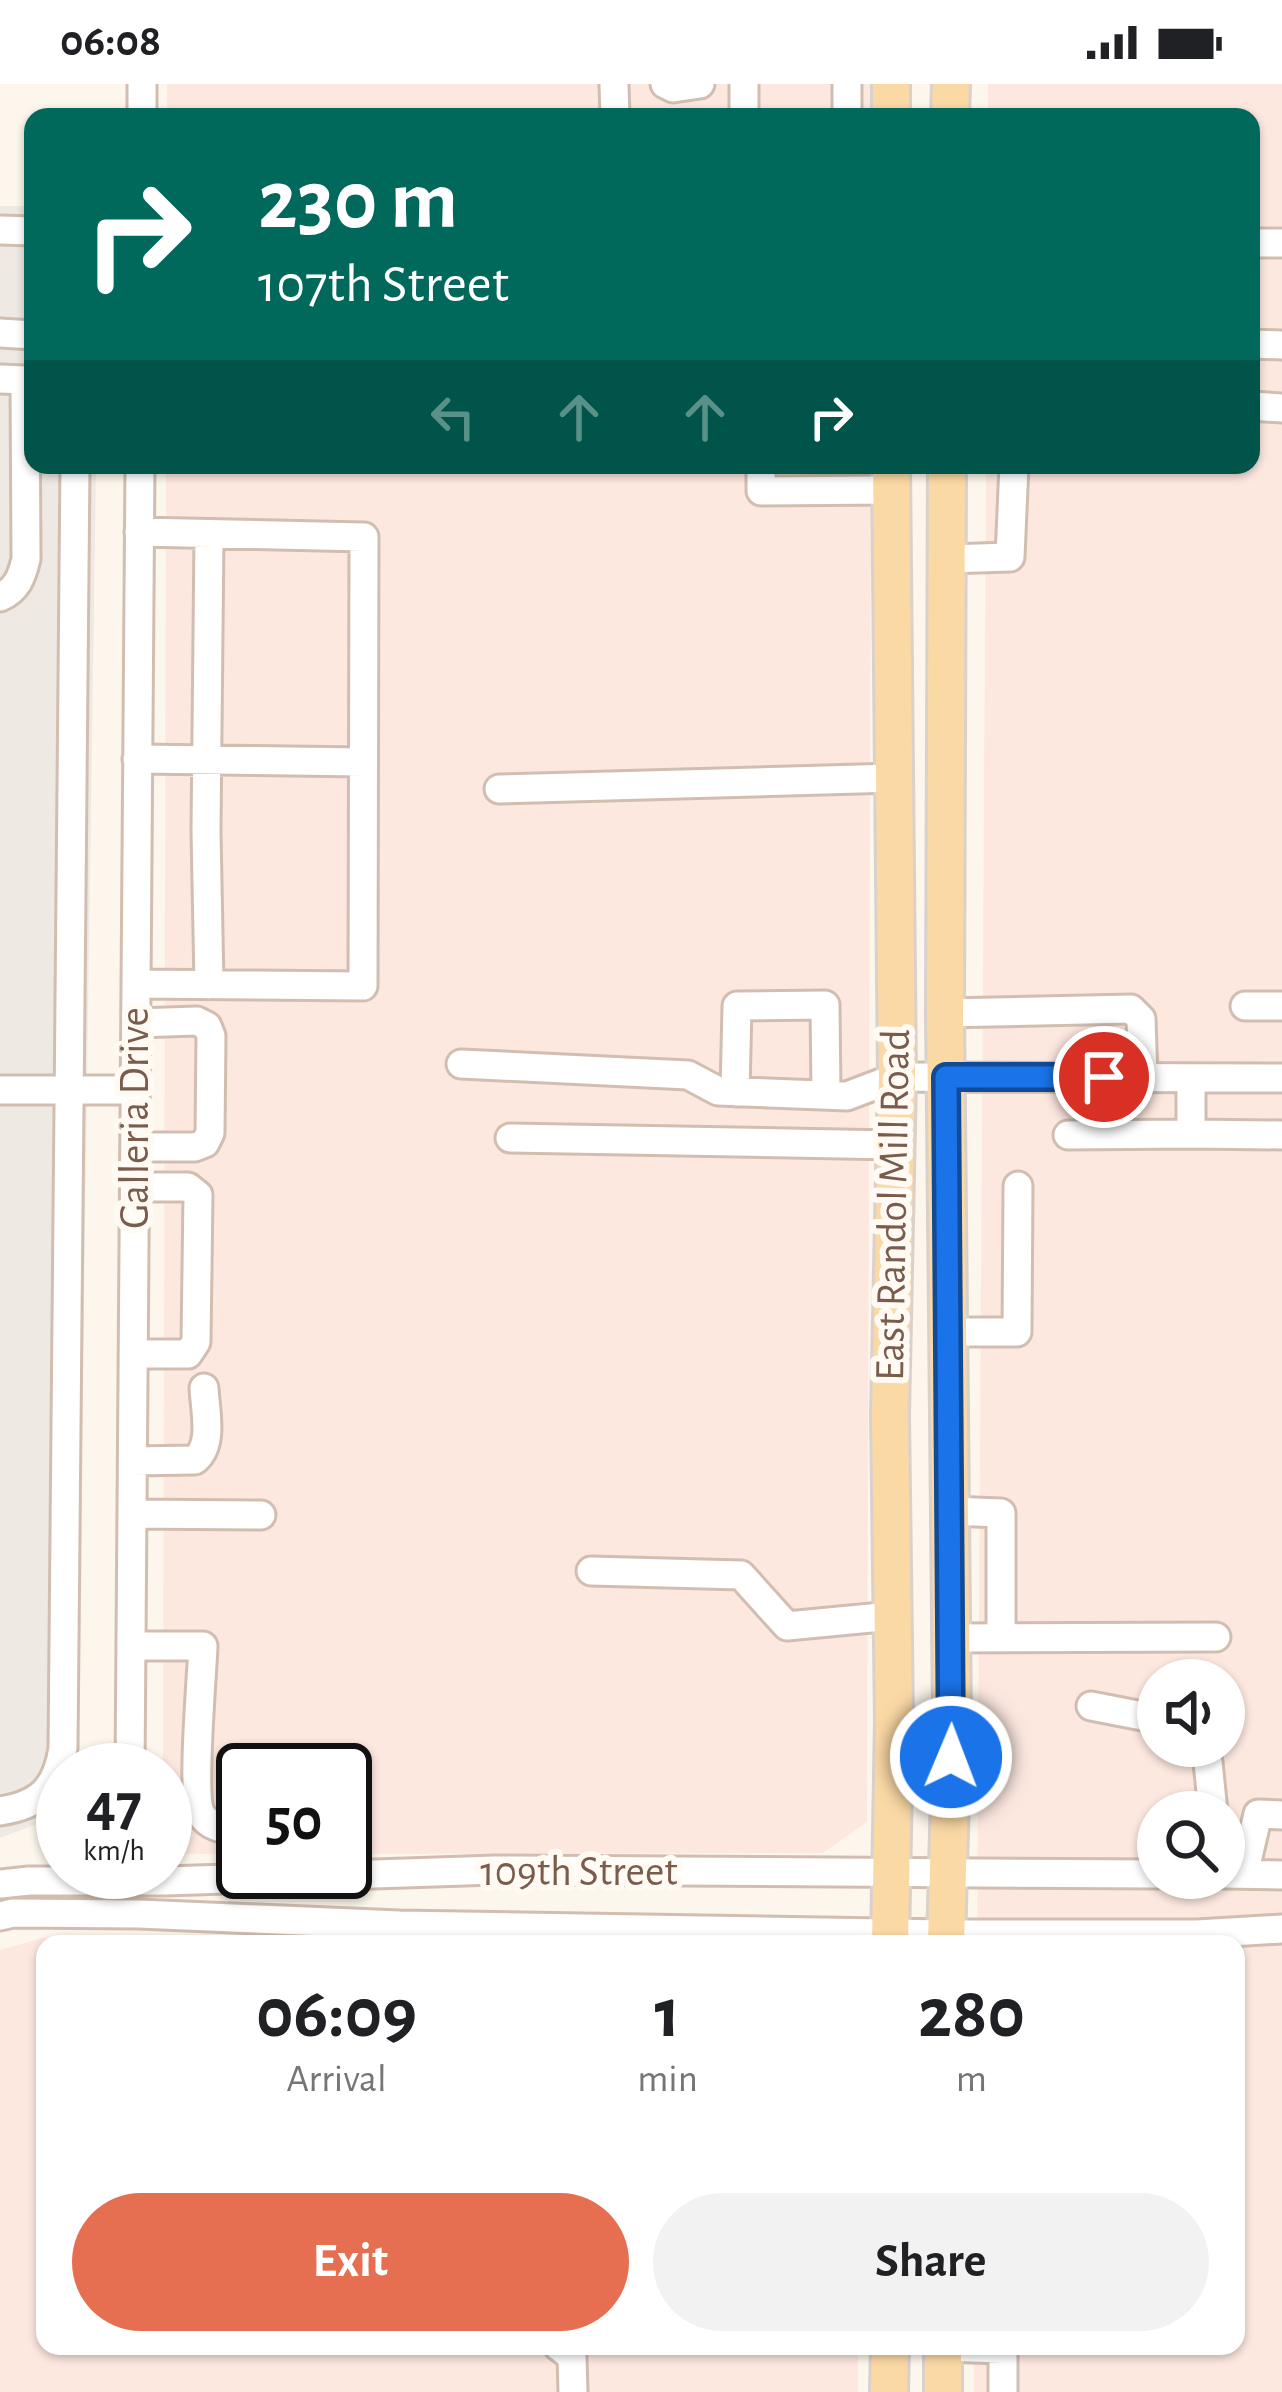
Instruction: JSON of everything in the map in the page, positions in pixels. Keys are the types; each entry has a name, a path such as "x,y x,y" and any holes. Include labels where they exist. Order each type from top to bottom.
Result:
{"main road":[{"name":"East Randol Mill Road","path":"946,1935 952,1718 945,1013 947,474"},
{"name":"East Randol Mill Road","path":"890,1935 890,1415 897,1077 891,477"},
{"path":"893,1720 952,1718"},
{"path":"889,2392 890,2355"},
{"path":"943,2355 943,2392"}],"street":[{"path":"664,84 673,88 700,84"},
{"path":"0,597 15,586 26,559 12,432 24,384"},
{"path":"0,1811 38,1799 60,1768 62,1748 74,474"},
{"name":"Galleria Drive","path":"130,1743 140,474"},
{"path":"761,474 761,490 891,477"},
{"path":"947,559 1010,557 1013,474"},
{"path":"136,984 363,986 364,537 139,532"},
{"path":"209,534 209,985"},
{"path":"137,759 363,762"},
{"path":"499,789 895,778"},
{"path":"735,1092 737,1006 825,1004 826,1095"},
{"path":"1245,1006 1282,1006"},
{"path":"945,1013 1130,1009 1141,1019 1143,1078"},
{"path":"135,1147 205,1143 210,1133 211,1036 207,1025 197,1021 136,1023"},
{"path":"461,1064 688,1075 718,1091 848,1096 897,1077 1282,1078"},
{"path":"1191,1078 1191,1134"},
{"path":"0,1090 135,1090"},
{"path":"1068,1135 1282,1135"},
{"path":"510,1138 895,1145"},
{"path":"949,1332 1017,1332 1018,1186"},
{"path":"134,1354 188,1354 196,1342 198,1195 188,1187 135,1187"},
{"path":"133,1461 195,1460 204,1453 204,1388"},
{"path":"950,1511 1001,1513 1001,1638"},
{"path":"132,1514 261,1515"},
{"path":"591,1571 741,1575 787,1626 892,1616"},
{"path":"951,1638 1216,1637"},
{"path":"131,1646 203,1646 197,1775 200,1812 216,1826"},
{"path":"1091,1706 1137,1715"},
{"path":"1245,1846 1258,1814 1282,1814"},
{"name":"109th Street","path":"0,1916 451,1899 891,1874 1137,1874"},
{"path":"1245,1874 1282,1875"},
{"name":"109th Street","path":"0,1884 36,1881"},
{"name":"109th Street","path":"372,1883 451,1899 552,1935"},
{"path":"130,1899 130,1914"},
{"name":"109th Street","path":"1237,1935 1282,1929"},
{"path":"569,2355 573,2392"},
{"path":"1003,2355 1003,2392"}],"shaded area":[{"path":"167,84 872,84 872,108 167,108"},
{"path":"988,84 1282,84 1282,2392 974,2392 974,2355 1245,2355 1245,1935 977,1935 986,474 1260,474 1260,108 988,108"},
{"path":"0,206 24,206 24,474 96,474 77,1743 36,1743 36,1824 0,1838"},
{"path":"166,474 871,474 867,1822 823,1853 372,1854 372,1743 216,1743 216,1854 192,1854 192,1743 163,1743"},
{"path":"36,1940 36,2355 858,2355 858,2392 0,2392 0,1950"}],"route":[{"path":"951,1757 946,1077 1104,1077"}]}
